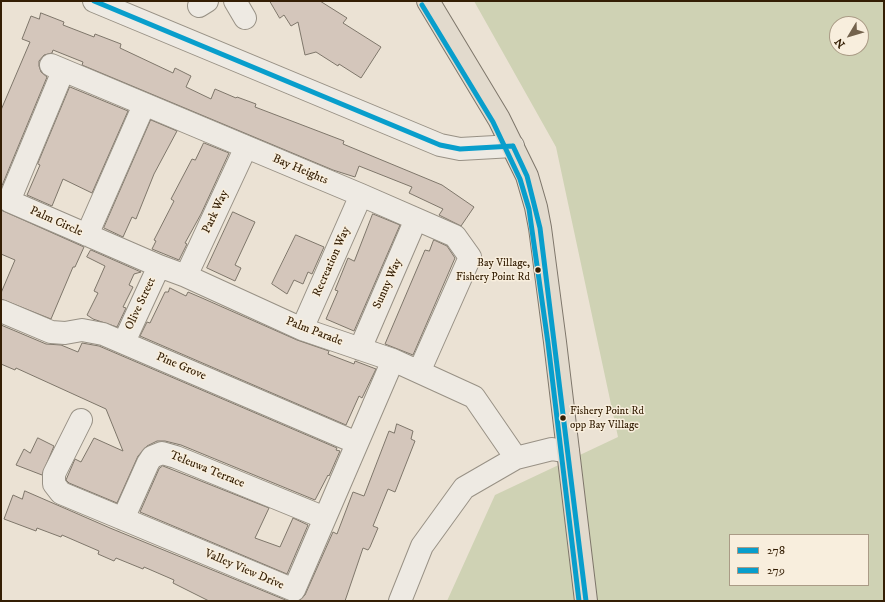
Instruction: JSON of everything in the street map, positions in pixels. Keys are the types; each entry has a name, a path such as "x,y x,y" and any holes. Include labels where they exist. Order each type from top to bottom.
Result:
{"main road":[{"path":"428,1 499,120 527,176 540,228 586,601"}],"street":[{"path":"94,1 440,145 460,149 513,146"},
{"name":"Palm Circle","path":"57,68 144,105 87,235 9,201 57,68"},
{"name":"Bay Heights","path":"144,105 361,195 455,236 470,257 419,372"},
{"name":"Park Way","path":"186,276 246,147"},
{"name":"Recreation Way","path":"302,329 361,195"},
{"name":"Sunny Way","path":"360,349 416,219"},
{"name":"Palm Parade","path":"87,235 186,276 302,329 393,360 474,397 516,458"},
{"name":"Olive Street","path":"124,342 159,266"},
{"name":"Pine Grove","path":"1,311 51,332 65,333 82,330 103,334 357,443"},
{"name":"Valley View Drive","path":"81,420 57,465 54,474 54,484 61,493 294,590 393,360"},
{"path":"400,601 422,546 464,488 516,458 552,449 568,452"},
{"name":"Teleuwa Terrace","path":"123,519 148,463 152,457 162,453 176,457 325,518"}],"green space":[{"path":"474,1 884,1 884,601 447,601 495,495 618,437 556,147"}],"building":[{"path":"270,1 320,1 347,18 343,23 381,47 361,78 316,52 305,55 298,22 291,26 284,15 280,18"},
{"path":"41,13 64,22 63,25 94,37 95,34 121,44 120,48 173,73 175,68 191,76 186,87 211,99 215,89 236,98 237,97 256,104 255,107 344,141 343,144 442,185 474,207 461,226 439,215 443,209 409,193 412,187 359,166 355,177 333,170 82,65 83,62 53,50 52,53 44,55 39,61 41,72 47,77 1,188 1,110 30,42 22,39 31,16 39,19"},
{"path":"70,87 128,111 92,193 63,179 52,206 27,195 40,165 38,164"},
{"path":"151,120 177,131 154,174 136,219 132,217 123,237 104,228"},
{"path":"204,143 229,153 201,214 185,243 187,244 179,260 152,249 156,241 154,240 174,201 171,199 192,159 195,160"},
{"path":"1,210 84,247 75,267 73,267 51,319 1,299 1,293 15,260 1,254"},
{"path":"233,212 255,222 235,265 241,268 235,281 207,268"},
{"path":"373,214 400,225 354,331 326,319 338,291 335,290 348,258 354,261"},
{"path":"296,235 324,247 312,274 308,272 303,284 294,280 287,294 272,284"},
{"path":"434,240 447,246 455,258 413,355 385,344 425,250 429,251"},
{"path":"91,250 141,272 134,274 129,285 133,287 123,307 126,308 117,327 93,319 87,315 98,293 94,291 105,266 87,257"},
{"path":"170,288 186,296 188,292 297,340 329,351 328,354 354,364 355,361 376,369 362,398 359,396 346,425 140,336 147,322 150,323 165,292 168,292"},
{"path":"1,325 46,344 61,345 78,352 82,343 99,346 337,448 336,450 340,451 329,476 328,475 315,500 181,445 165,441 157,441 147,446 138,456 117,503 69,483 66,480 75,459 81,462 94,438 123,451 106,409 16,368 15,370 1,364"},
{"path":"397,424 413,431 411,439 415,441 395,492 388,489 373,526 378,528 368,550 363,548 345,601 299,601 305,595 333,532 337,534 353,492 364,496 389,431 394,433"},
{"path":"38,438 54,446 42,475 16,465 24,449 30,453"},
{"path":"163,466 269,508 255,538 280,547 293,518 308,525 287,574 140,512 159,469"},
{"path":"25,491 110,528 288,601 209,601 173,583 174,580 144,567 143,569 116,558 114,561 98,554 99,551 62,535 61,537 37,528 36,531 4,519 13,495 22,499"}],"transit line":[{"name":"278","path":"94,1 440,145 460,149 513,146"},
{"name":"279","path":"422,5 493,122 520,179 529,209 548,343 579,601"},
{"name":"278","path":"513,146 527,176 540,228 586,601"}],"place":[{"name":"Bay Village, Fishery Point Rd","path":"538,270"},
{"name":"Fishery Point Rd opp Bay Village","path":"563,418"}]}
